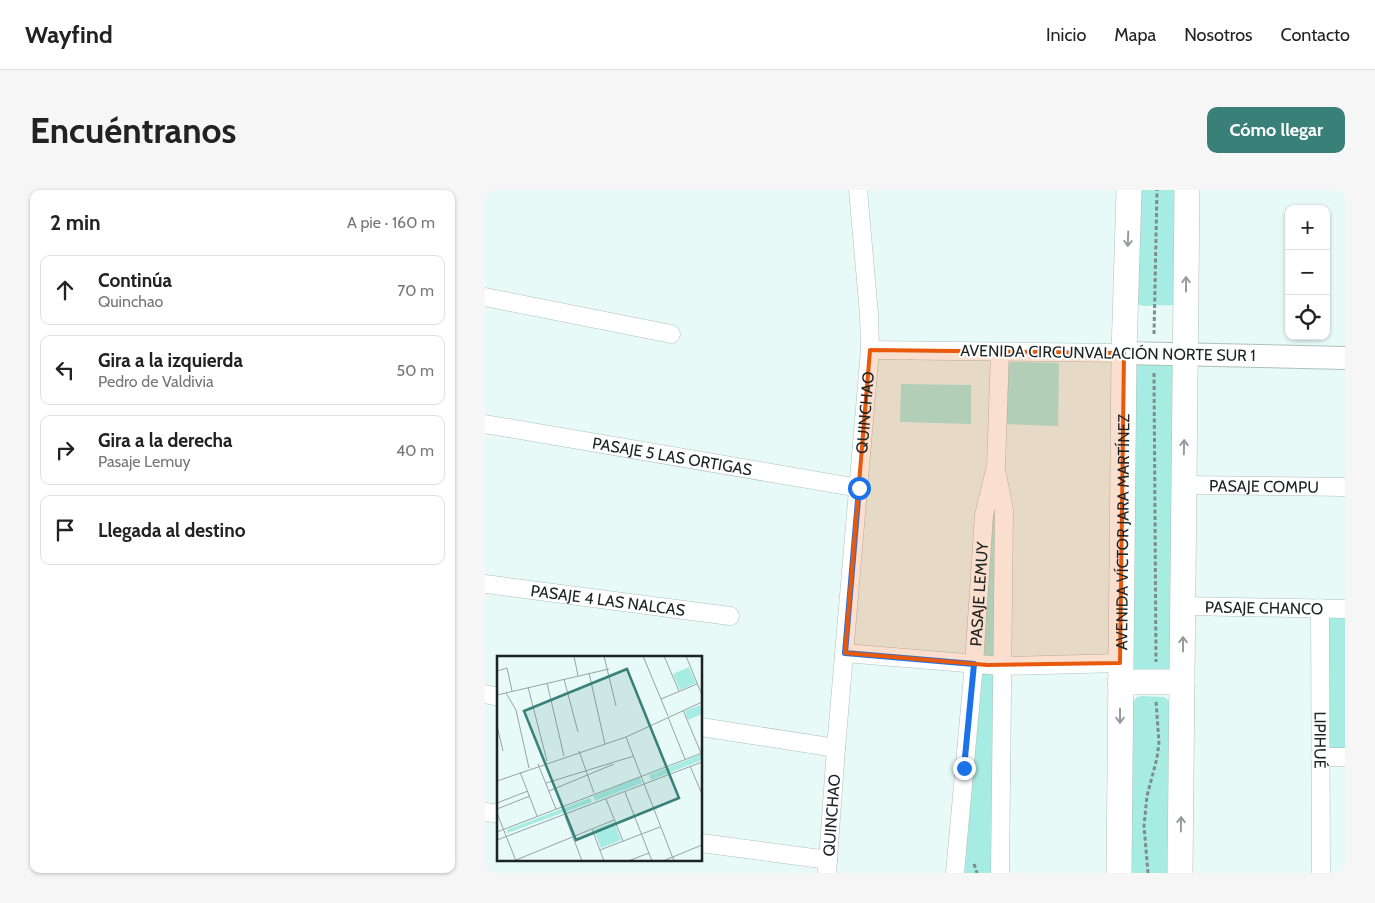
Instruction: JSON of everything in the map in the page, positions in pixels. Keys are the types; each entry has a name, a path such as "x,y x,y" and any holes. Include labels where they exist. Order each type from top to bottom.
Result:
{"main road":[{"name":"AVENIDA VÍCTOR JARA MARTÍNEZ","path":"1119,873 1124,353 1129,190"},
{"path":"1180,873 1187,190"},
{"path":"1120,673 1156,682 1183,682"}],"street":[{"name":"QUINCHAO","path":"827,867 870,350 869,314 858,190"},
{"path":"485,297 671,334"},
{"name":"AVENIDA CIRCUNVALACIÓN NORTE SUR 1","path":"870,350 1186,353 1345,358"},
{"name":"PASAJE LEMUY","path":"999,352 996,466 1004,510 1000,873"},
{"name":"PASAJE 5 LAS ORTIGAS","path":"485,424 859,488"},
{"name":"PASAJE LEMUY","path":"955,873 974,664 984,515 996,466"},
{"name":"PASAJE COMPU","path":"1184,485 1345,487"},
{"name":"PASAJE 4 LAS NALCAS","path":"485,584 730,616"},
{"name":"PASAJE CHANCO","path":"1183,606 1345,609"},
{"name":"LIPIHUÉ","path":"1320,608 1321,873"},
{"path":"845,653 974,664 1120,673"},
{"path":"703,727 836,748"},
{"path":"1320,757 1345,757"},
{"path":"703,843 827,867"}],"path":[{"path":"1148,873 1144,826 1145,811 1159,743 1156,710 1154,353 1157,190"}],"highlighted area":[{"path":"870,350 1124,353 1120,663 987,665 845,653"}],"shaded area":[{"path":"1138,190 1178,190 1175,305 1143,306 1137,304"},
{"path":"1011,362 1059,363 1058,426 1003,424 1007,364"},
{"path":"1138,364 1176,364 1170,673 1136,676 1130,664 1135,366"},
{"path":"901,384 971,385 971,424 900,422"},
{"path":"995,490 995,656 979,655 989,510"},
{"path":"1345,614 1345,751 1330,750 1328,746 1329,621 1330,617"},
{"path":"979,674 994,674 995,873 959,873"},
{"path":"1137,697 1164,697 1172,703 1171,873 1128,873 1133,702"}],"route":[{"path":"859,488 845,653 974,664 964,768"}]}
